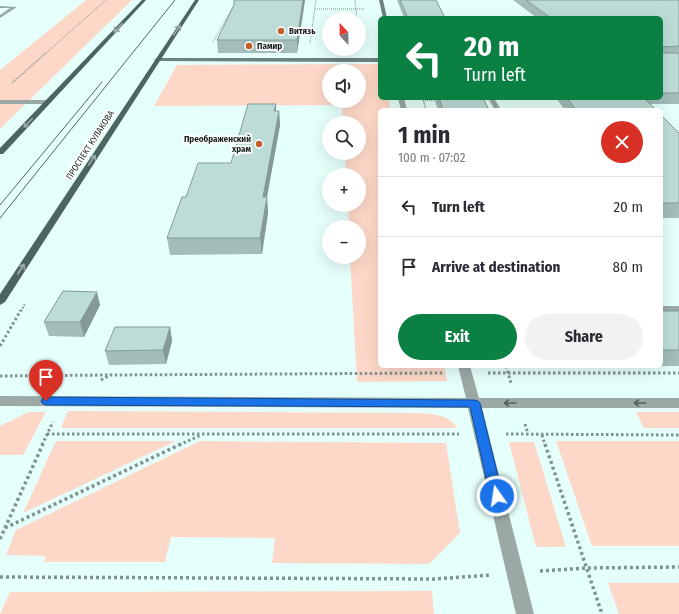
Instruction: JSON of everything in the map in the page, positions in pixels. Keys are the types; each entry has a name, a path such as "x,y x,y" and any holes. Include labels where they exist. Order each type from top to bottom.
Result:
{"main road":[{"path":"0,152 144,0"},
{"name":"ПРОСПЕКТ КУЛАКОВА","path":"0,302 197,0"},
{"path":"381,0 384,16"},
{"path":"157,60 378,60"}],"street":[{"path":"0,7 15,7 0,17"},
{"path":"0,102 48,102"},
{"path":"663,309 679,309"},
{"path":"465,370 482,434 525,614"},
{"path":"0,401 679,403"}],"path":[{"path":"12,83 106,0"},
{"path":"310,43 316,0"},
{"path":"355,0 356,12"},
{"path":"315,9 369,8"},
{"path":"507,368 508,373"},
{"path":"0,376 465,370 508,373 679,373"},
{"path":"96,382 110,375"},
{"path":"0,539 62,401"},
{"path":"47,434 679,435"},
{"path":"5,528 202,434"},
{"path":"542,435 602,614"},
{"path":"0,577 434,579 587,568 679,567"}],"shaded area":[{"path":"86,0 132,0 0,129 0,70"},
{"path":"322,64 322,105 154,106 177,65"},
{"path":"366,64 378,64 378,100 388,100 390,108 378,108 378,368 444,368 447,381 357,382 350,264 366,264 366,220 349,220 348,212 366,212 366,168 346,168 345,160 366,160 366,116 343,116 342,108 366,108"},
{"path":"68,411 423,413 447,418 451,420 457,428 61,428"},
{"path":"29,412 46,412 23,455 0,455 0,426"},
{"path":"636,412 679,412 679,428 644,428"},
{"path":"56,441 176,441 23,513"},
{"path":"200,441 446,443 460,533 429,564 272,563 275,538 171,537 165,562 44,562 46,556 6,555 16,530"},
{"path":"556,441 679,441 679,546 592,546"},
{"path":"509,442 534,442 566,547 536,547"},
{"path":"608,583 679,583 679,614 619,614"},
{"path":"432,591 434,614 0,614 10,592"}],"building":[{"path":"234,0 303,0 297,40 217,40 234,5"},
{"path":"400,0 436,0 444,16 407,16"},
{"path":"526,0 679,0 679,46 663,47 663,16 548,16"},
{"path":"663,52 679,53 679,93 663,93"},
{"path":"440,100 484,100 488,108 442,108"},
{"path":"568,100 646,100 654,108 574,108"},
{"path":"248,104 276,104 274,111 279,111 263,197 267,197 260,238 167,238 182,197 186,197 198,163 231,163"},
{"path":"663,117 679,133 679,203 663,203"},
{"path":"63,291 97,292 80,322 44,322"},
{"path":"663,311 679,311 679,350 663,350"},
{"path":"115,327 170,327 163,350 105,351"}],"tram line":[{"path":"0,218 175,0"},
{"path":"0,205 102,82"}],"place":[{"name":"Витязь","path":"281,31"},
{"name":"Памир","path":"249,46"},
{"name":"Преображенский храм","path":"259,144"}],"route":[{"path":"46,401 474,403 497,496"}]}
